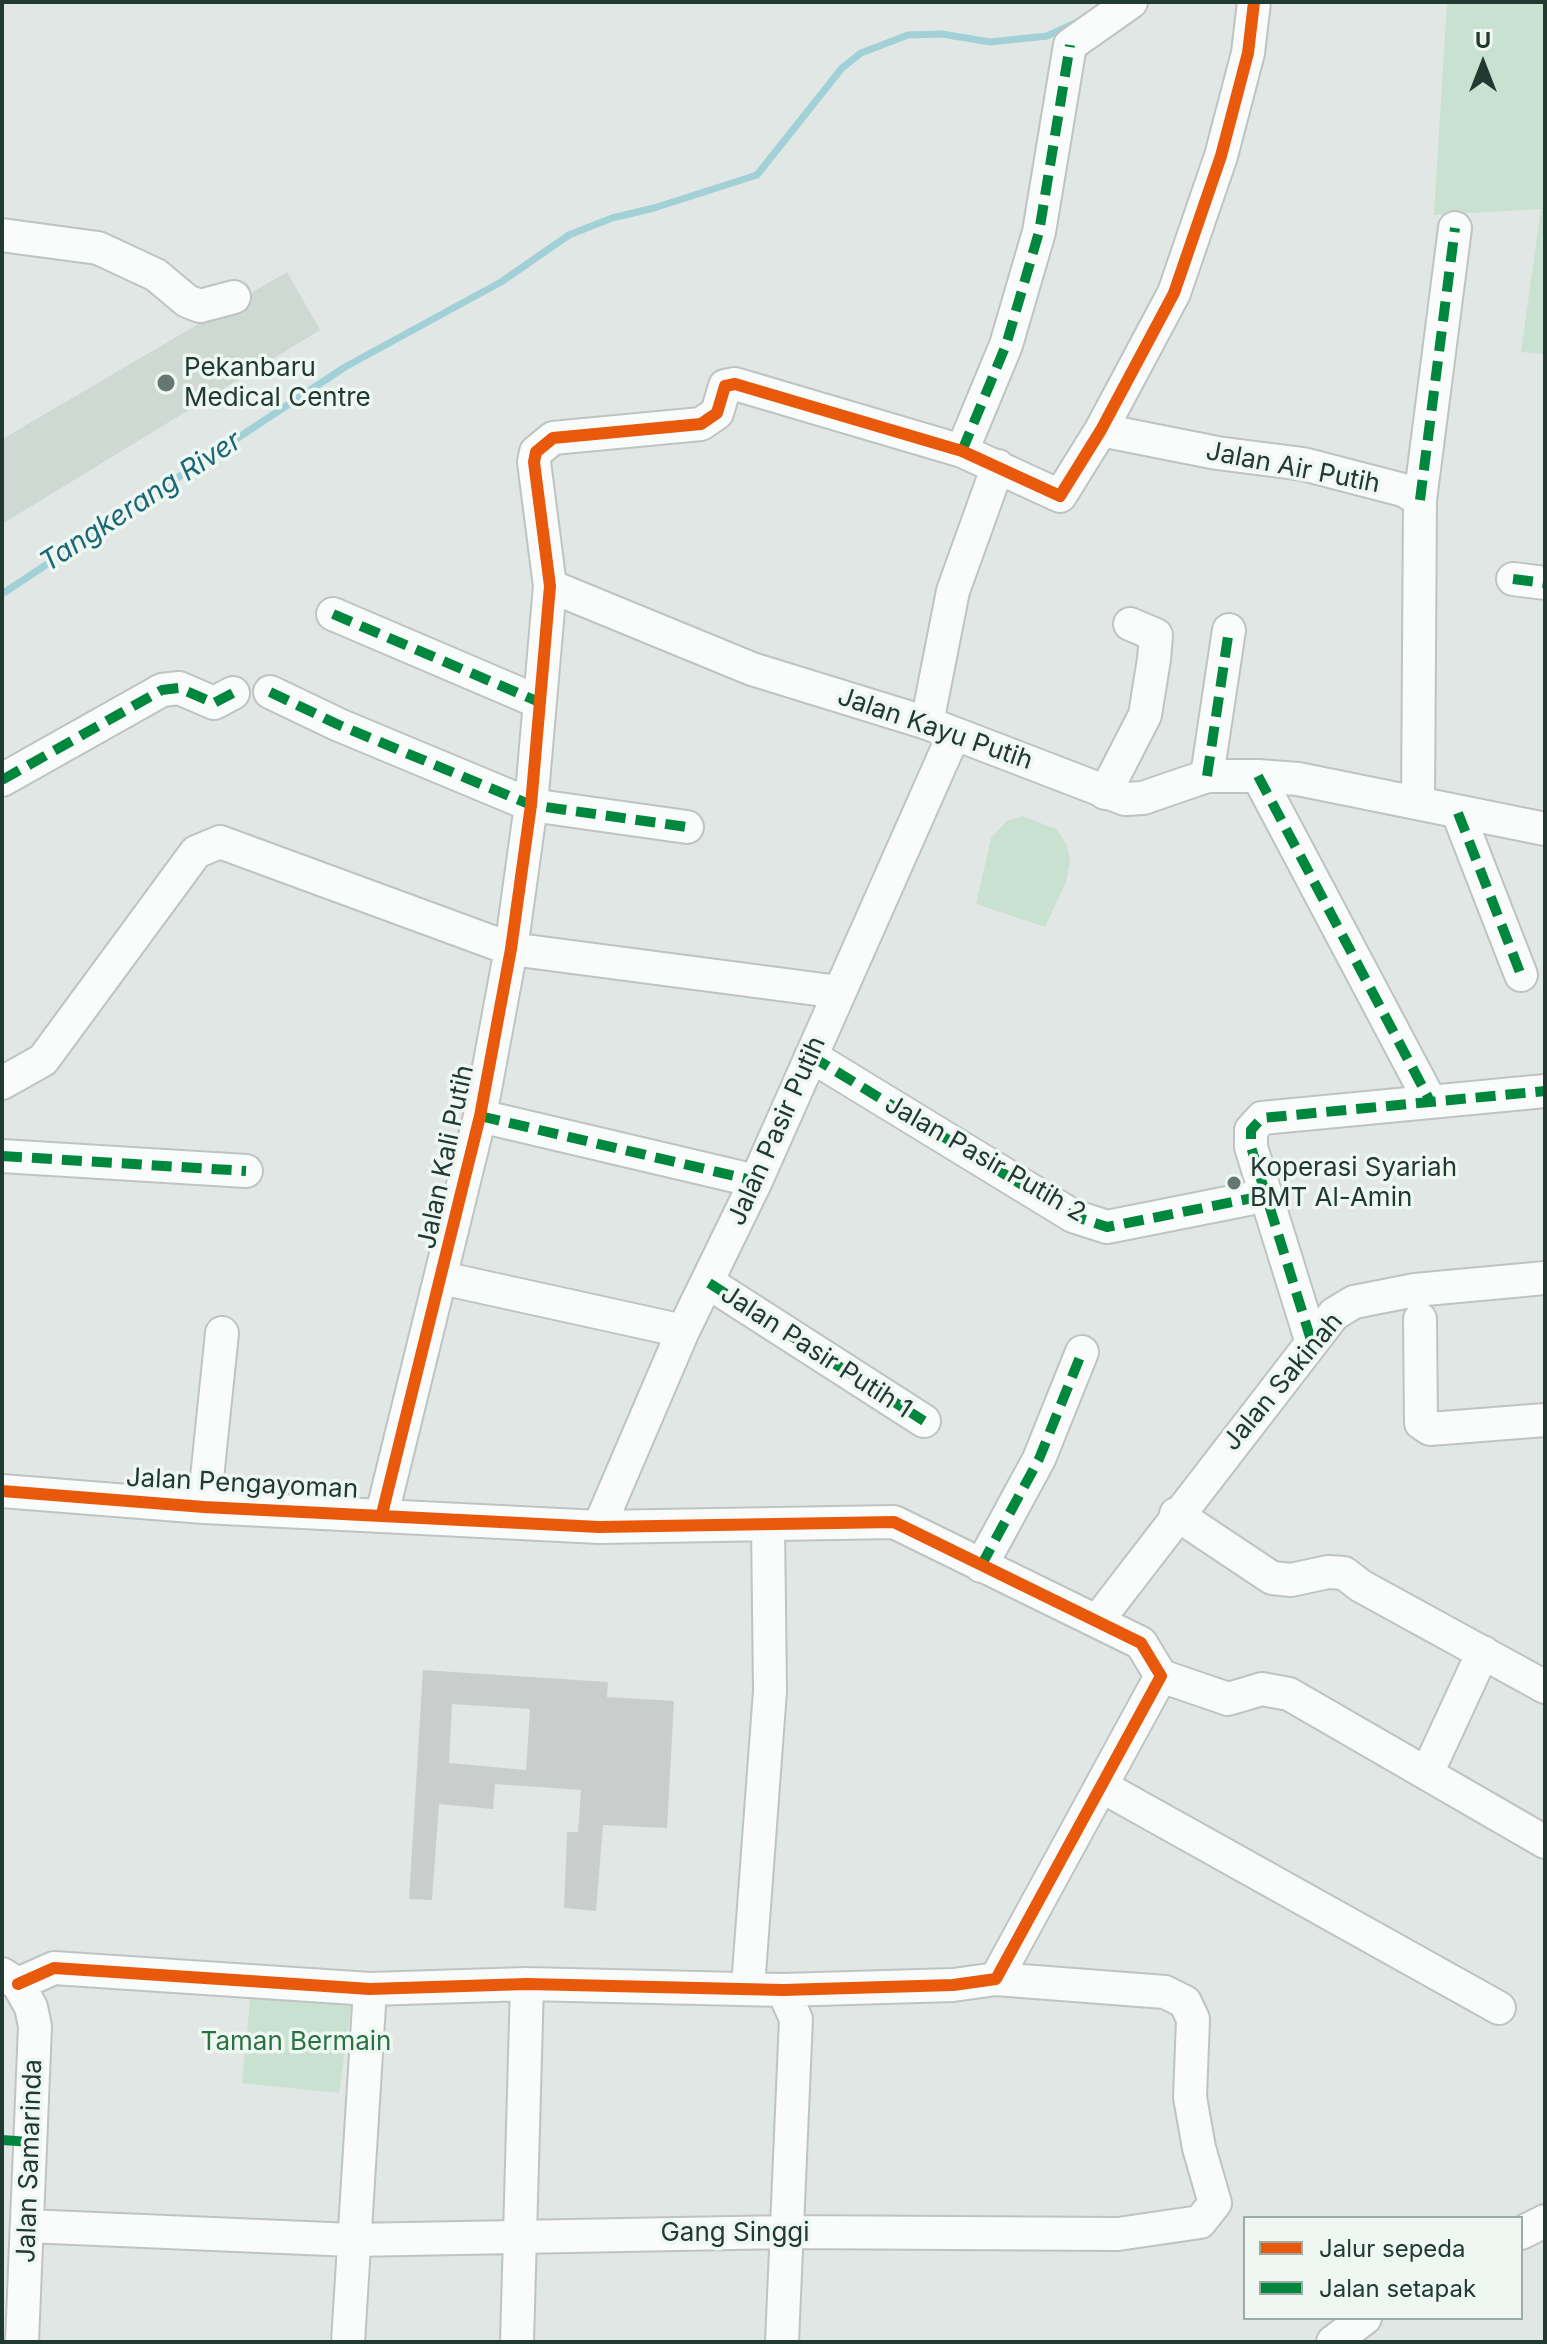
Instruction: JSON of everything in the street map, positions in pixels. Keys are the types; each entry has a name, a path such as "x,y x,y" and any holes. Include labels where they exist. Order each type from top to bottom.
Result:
{"street":[{"path":"962,451 1006,345 1039,232 1070,45 1131,2"},
{"path":"531,805 550,586 534,462 540,445 553,438 701,424 717,413 725,386 735,384 962,451 1060,496 1101,430 1174,293 1221,156 1248,53 1254,2"},
{"path":"1418,803 1420,500 1455,228"},
{"path":"2,235 98,248 156,275 187,301 200,306 234,297"},
{"name":"Jalan Air Putih","path":"1101,430 1217,453 1303,464 1403,490 1420,500"},
{"name":"Jalan Pasir Putih","path":"599,1527 683,1331 756,1181 839,992 941,728 953,591 998,466"},
{"path":"1513,579 1545,583"},
{"name":"Jalan Kayu Putih","path":"550,586 752,669 941,728 1125,799 1143,798 1207,776 1258,776 1298,779 1545,829"},
{"path":"333,614 539,702"},
{"path":"1105,793 1145,715 1154,659 1156,635 1130,624"},
{"path":"1207,776 1229,630"},
{"path":"2,780 162,690 179,688 214,703 233,693"},
{"path":"270,692 339,725 531,805 687,827"},
{"path":"1258,776 1430,1101"},
{"name":"Jalan Kali Putih","path":"382,1514 480,1116 511,949 531,805"},
{"path":"1458,813 1521,975"},
{"path":"2,1083 43,1060 196,852 220,842 511,949 839,992"},
{"name":"Jalan Pasir Putih 2","path":"811,1056 1073,1216 1107,1227 1263,1196"},
{"path":"1311,1340 1263,1196 1251,1147 1251,1130 1262,1118 1545,1091"},
{"path":"480,1116 756,1181"},
{"path":"2,1156 246,1171"},
{"path":"442,1278 683,1331"},
{"name":"Jalan Sakinah","path":"1098,1620 1176,1514 1334,1314 1354,1302 1415,1290 1545,1278"},
{"name":"Jalan Pasir Putih 1","path":"709,1283 924,1421"},
{"path":"1420,1319 1421,1423 1430,1429 1545,1420"},
{"path":"204,1507 222,1333"},
{"path":"981,1566 1039,1459 1082,1352"},
{"name":"Jalan Pengayoman","path":"2,1491 204,1507 599,1527 894,1522 1141,1643 1161,1676"},
{"path":"1176,1514 1272,1578 1291,1580 1328,1572 1344,1573 1361,1586 1545,1687"},
{"path":"748,1987 770,1691 768,1525"},
{"path":"1428,1771 1483,1652"},
{"path":"10,1979 54,1968 370,1989 527,1984 783,1990 953,1985 996,1979 1161,1676 1228,1699 1262,1689 1289,1694 1428,1771 1545,1842"},
{"path":"1103,1787 1499,2008"},
{"name":"Jalan Samarinda","path":"10,1979 31,2007 35,2026 17,2141 27,2226 22,2342"},
{"name":"Gang Singgi","path":"27,2226 352,2240 522,2234 1118,2234 1200,2222 1215,2203 1199,2148 1190,2097 1193,2019 1185,2002 1165,1992 996,1979"},
{"path":"517,2342 527,1984"},
{"path":"348,2342 370,1989"},
{"path":"782,2342 796,2019 783,1990"},
{"path":"1523,2232 1545,2221"},
{"path":"1333,2342 1362,2320"}],"shaded area":[{"name":"Pekanbaru Medical Centre","path":"287,272 320,330 2,524 2,436 4,438"}],"green space":[{"path":"1447,2 1545,2 1545,354 1521,352 1541,209 1434,215"},
{"path":"1022,816 1056,829 1067,845 1070,861 1066,882 1045,927 976,904 991,838 1007,821"},
{"name":"Taman Bermain","path":"251,1990 352,2000 339,2093 242,2083"}],"building":[{"path":"423,1670 608,1682 607,1697 674,1701 667,1828 603,1825 596,1911 564,1908 567,1832 578,1832 581,1790 495,1784 493,1809 439,1804 432,1900 409,1899","holes":["452,1704 530,1709 526,1770 449,1763"]}],"waterway":[{"name":"Tangkerang River","path":"2,594 345,367 501,282 569,235 612,218 757,175 842,68 861,53 908,35 942,34 990,42 1047,36 1078,22"}],"marked path":[{"path":"962,451 1006,345 1039,232 1070,45"},
{"path":"1420,500 1455,228"},
{"path":"1513,579 1545,583"},
{"path":"333,614 539,702"},
{"path":"1207,776 1229,630"},
{"path":"2,780 162,690 179,688 214,703 233,693"},
{"path":"270,692 339,725 531,805 687,827"},
{"path":"1258,776 1430,1101"},
{"path":"1458,813 1521,975"},
{"path":"811,1056 1073,1216 1107,1227 1263,1196"},
{"path":"1311,1340 1251,1147 1251,1130 1262,1118 1545,1091"},
{"path":"480,1116 756,1181"},
{"path":"2,1156 246,1171"},
{"path":"709,1283 924,1421"},
{"path":"981,1566 1039,1459 1082,1352"},
{"path":"2,2140 31,2142"}],"cycle path":[{"path":"382,1514 480,1116 511,949 531,805 550,586 534,462 536,452 553,438 701,424 717,413 725,386 735,384 962,451 1060,496 1101,430 1174,293 1221,156 1248,53 1254,2"},
{"path":"2,1491 204,1507 599,1527 894,1522 1141,1643 1161,1676 996,1979 953,1985 783,1990 527,1984 370,1989 54,1968 18,1984"}],"place":[{"name":"Pekanbaru Medical Centre","path":"166,383"},
{"name":"Koperasi Syariah BMT Al-Amin","path":"1234,1183"}]}
